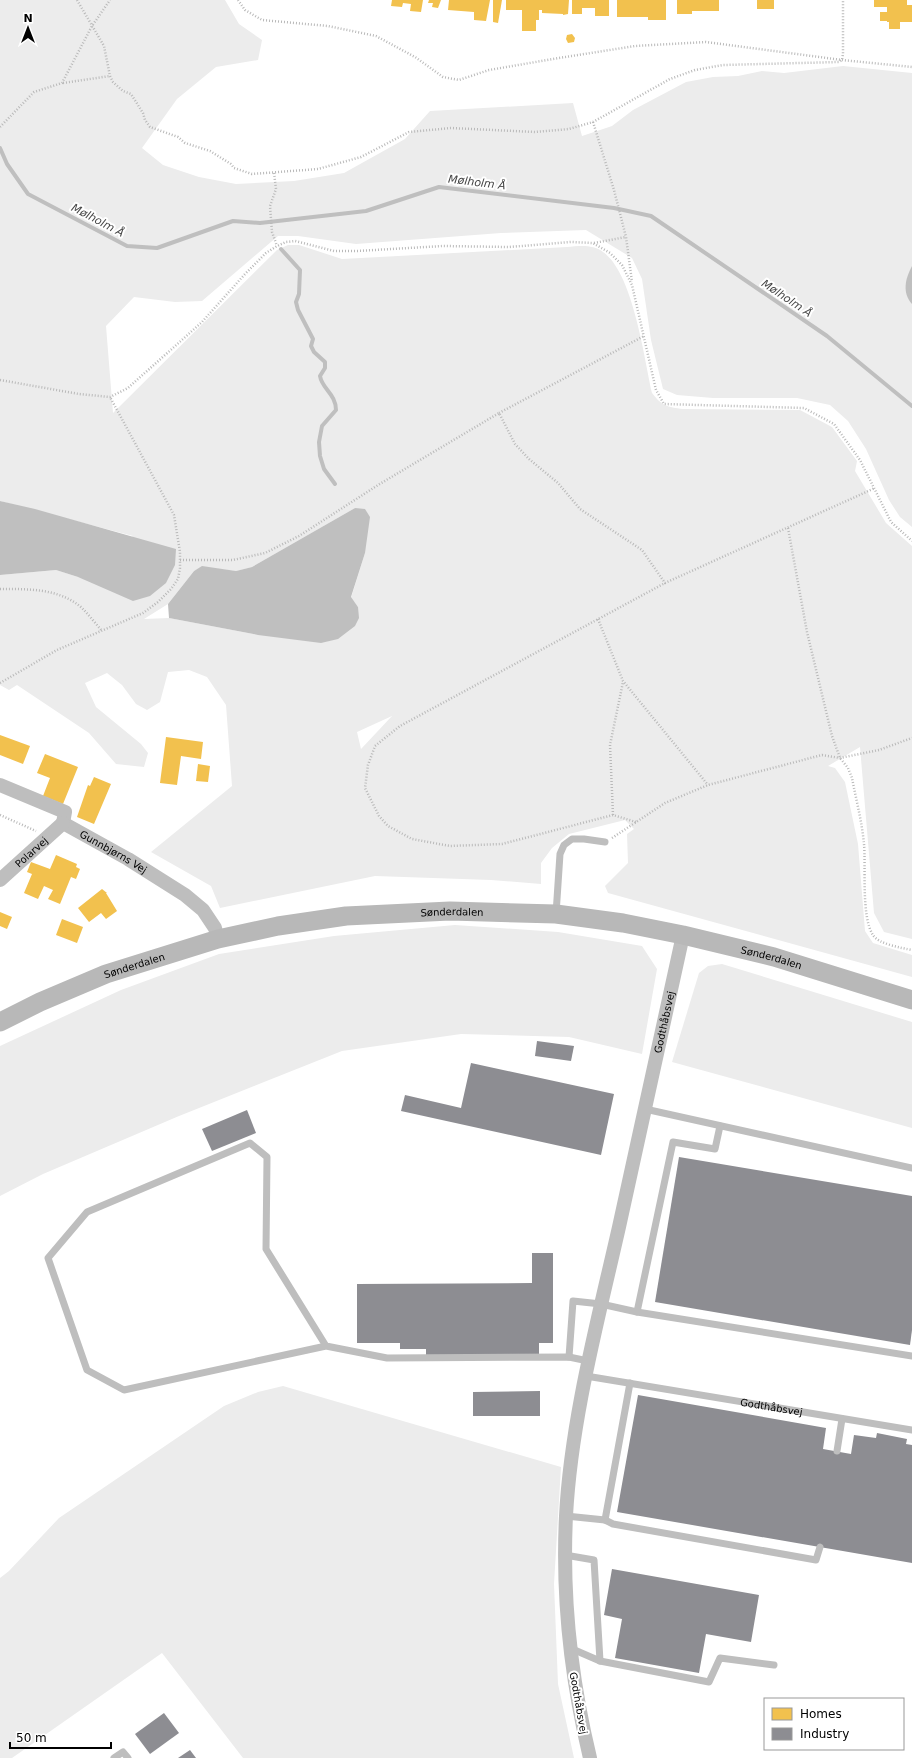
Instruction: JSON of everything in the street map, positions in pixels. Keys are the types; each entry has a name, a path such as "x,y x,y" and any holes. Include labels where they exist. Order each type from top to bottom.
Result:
{"street":[{"path":"0,785 65,812 63,823"},
{"name":"Polarvej","path":"0,880 63,823"},
{"name":"Gunnbjørns Vej","path":"63,823 128,858 185,894 203,910 215,928 218,939"},
{"name":"Sønderdalen","path":"0,1022 40,1002 106,974 218,939 278,926 346,916 450,910 556,914 623,923 683,935 774,957 912,1000"},
{"name":"Godthåbsvej","path":"590,1758 581,1720 570,1648 565,1586 566,1516 571,1464 588,1361 683,935"}],"lane":[{"path":"556,914 560,854 564,845 572,839 605,842"},
{"path":"645,1109 912,1168"},
{"path":"637,1312 673,1142 715,1150 720,1126"},
{"path":"326,1346 266,1249 267,1157 250,1143 87,1212 48,1258 87,1370 124,1390 326,1346 387,1358 569,1357 588,1361"},
{"path":"569,1357 573,1301 601,1304 637,1312 912,1356"},
{"name":"Godthåbsvej","path":"586,1376 912,1430"},
{"path":"605,1520 630,1383"},
{"path":"837,1451 842,1419"},
{"path":"566,1516 605,1520 613,1524 816,1560 820,1547"},
{"path":"565,1555 594,1560 600,1661"},
{"path":"570,1648 600,1661 709,1682 720,1658 774,1665"},
{"path":"114,1758 123,1752 128,1758"}],"path":[{"path":"77,0 104,46 110,76 118,88 131,94 150,127 178,137 185,143 210,151 231,164 234,168 252,174 318,169 361,157 409,132 451,128 535,132 569,129 593,122 670,79 695,70 723,65 839,62 842,60"},
{"path":"62,83 92,26 110,0"},
{"path":"238,0 246,10 262,20 328,26 376,36 416,57 443,77 460,80 489,70 635,46 706,42 912,68"},
{"path":"842,60 843,0"},
{"path":"0,127 34,92 62,83 110,76"},
{"path":"593,122 614,190 626,237 632,286 656,390 664,404 804,408 834,424 860,460 891,522 912,541"},
{"path":"274,173 276,189 270,206 272,232 277,246"},
{"path":"0,380 79,394 110,397 128,388 202,322 266,253 277,246 295,241 334,252 357,252 443,246 509,246 571,242 593,243 626,237"},
{"path":"593,243 610,253 622,265 632,286"},
{"path":"180,560 233,560 265,553 299,536 378,485 499,413 644,336"},
{"path":"0,682 57,650 143,613 158,602 171,589 178,579 180,560 178,532 174,515 110,397"},
{"path":"499,413 515,444 529,459 558,483 580,509 642,550 665,583"},
{"path":"636,822 613,815 502,844 450,846 412,838 388,826 379,816 365,788 368,765 375,746 400,726 665,583 875,488"},
{"path":"788,528 807,632 832,736 840,758 848,768 852,778 864,843 867,916 873,936 896,947 912,950"},
{"path":"0,589 27,589 58,594 82,608 102,631"},
{"path":"598,619 623,682 708,785"},
{"path":"613,815 610,745 623,682"},
{"path":"605,842 665,803 708,785 822,756 840,758 879,750 912,738"},
{"path":"0,815 48,836"}],"shaded area":[{"path":"0,0 225,0 239,24 262,40 258,60 216,67 177,99 142,148 163,165 199,177 236,184 294,181 344,173 405,139 430,111 573,103 582,136 612,126 633,110 686,82 713,77 738,76 762,71 784,73 843,66 912,73 912,527 900,517 889,500 866,449 848,421 830,405 797,398 713,398 677,395 663,389 651,340 642,279 632,258 586,230 501,233 356,244 298,236 278,236 202,301 175,302 134,297 106,326 113,413 277,250 288,245 299,245 342,259 586,246 599,249 603,252 613,263 622,278 630,296 636,317 652,393 659,401 669,406 683,409 800,410 832,427 857,461 855,471 886,523 912,546 912,939 884,932 874,913 860,747 828,766 835,768 845,782 858,844 865,931 873,943 912,955 912,977 608,893 605,886 628,863 627,834 634,829 625,820 569,834 552,848 541,863 541,884 491,880 375,876 220,908 211,886 151,852 232,786 226,705 207,677 189,670 168,672 160,702 147,710 136,704 122,685 107,673 85,683 96,707 141,744 148,753 144,767 116,764 89,733 17,685 9,690 0,685 0,575 56,570 78,577 133,536 0,501","holes":["355,508 365,553 351,598 358,607 258,635 169,618 144,619 168,604 194,571 202,567 236,571 252,567","392,716 361,749 357,732"]},
{"path":"912,266 912,304 907,295 906,281"},
{"path":"0,501 35,509 176,549 175,565 166,583 150,596 133,601 78,577 56,570 0,575"},
{"path":"355,508 365,509 370,517 365,553 351,597 358,607 359,618 355,626 338,639 321,643 258,635 169,618 168,604 194,571 202,566 236,571 252,567"},
{"path":"455,925 558,932 642,946 657,969 642,1054 569,1037 461,1034 342,1051 179,1116 43,1174 0,1196 0,1046 121,990 219,954 334,936"},
{"path":"722,964 912,1022 912,1128 672,1062 699,973 708,966"},
{"path":"283,1386 561,1467 554,1584 558,1684 574,1758 243,1758 162,1653 12,1758 0,1758 0,1578 9,1571 59,1518 224,1406 258,1392"}],"building: Homes":[{"path":"392,0 423,0 421,12 410,11 411,4 403,3 402,7 391,6"},
{"path":"429,0 441,0 438,8 432,7 433,3 428,3"},
{"path":"449,0 490,0 486,21 474,20 474,12 448,10"},
{"path":"493,0 502,0 498,23 493,22"},
{"path":"506,0 569,0 568,14 542,13 542,10 539,10 539,20 536,20 536,31 522,31 522,10 506,10"},
{"path":"572,0 609,0 609,16 595,16 595,8 582,8 582,14 572,14"},
{"path":"617,0 666,0 666,20 648,20 648,17 617,17"},
{"path":"677,0 719,0 719,11 692,11 692,14 677,14"},
{"path":"757,0 774,0 774,9 757,9"},
{"path":"874,0 907,0 907,5 912,5 912,22 900,22 900,29 889,29 889,22 880,21 880,12 887,12 887,7 874,7"},
{"path":"572,34 575,38 574,42 568,43 566,39 567,35"},
{"path":"0,735 30,746 23,764 0,755"},
{"path":"166,737 203,742 201,759 181,756 177,785 160,783"},
{"path":"45,754 78,767 63,804 43,796 50,778 37,773"},
{"path":"198,764 210,766 208,782 196,781"},
{"path":"94,777 111,784 94,824 77,817 88,785 90,786"},
{"path":"56,855 77,864 76,867 80,869 76,879 71,877 60,904 48,899 53,890 44,886 38,899 24,893 32,874 27,872 31,862 50,869"},
{"path":"102,889 107,893 117,911 106,919 101,913 89,922 78,908"},
{"path":"0,912 12,917 7,929 0,926"},
{"path":"62,919 83,927 77,943 56,935"}],"building: Industry":[{"path":"537,1041 574,1046 571,1061 535,1056"},
{"path":"471,1063 614,1094 601,1155 401,1111 405,1095 461,1108"},
{"path":"247,1110 256,1133 212,1151 202,1129"},
{"path":"679,1157 912,1196 912,1330 910,1345 655,1302"},
{"path":"532,1253 553,1253 553,1343 539,1343 539,1355 426,1355 426,1349 400,1349 400,1343 357,1343 357,1284 532,1283"},
{"path":"540,1391 540,1416 473,1416 473,1392"},
{"path":"638,1395 826,1428 823,1449 851,1454 854,1435 876,1438 877,1433 907,1439 906,1444 912,1445 912,1563 617,1512"},
{"path":"612,1569 759,1595 751,1642 706,1634 699,1673 615,1658 622,1619 604,1615"},
{"path":"164,1713 179,1733 150,1754 135,1734"},
{"path":"190,1750 196,1758 178,1758"}],"waterway":[{"name":"Mølholm Å","path":"0,148 7,164 28,194 127,246 157,248 233,221 260,223 366,211 439,187 614,208 651,216 827,336 912,406"},
{"path":"281,249 300,270 299,294 296,302 298,310 313,339 311,346 314,352 325,362 325,368 320,376 321,381 334,400 335,404 336,410 322,426 319,442 320,456 324,469 335,484"}]}
